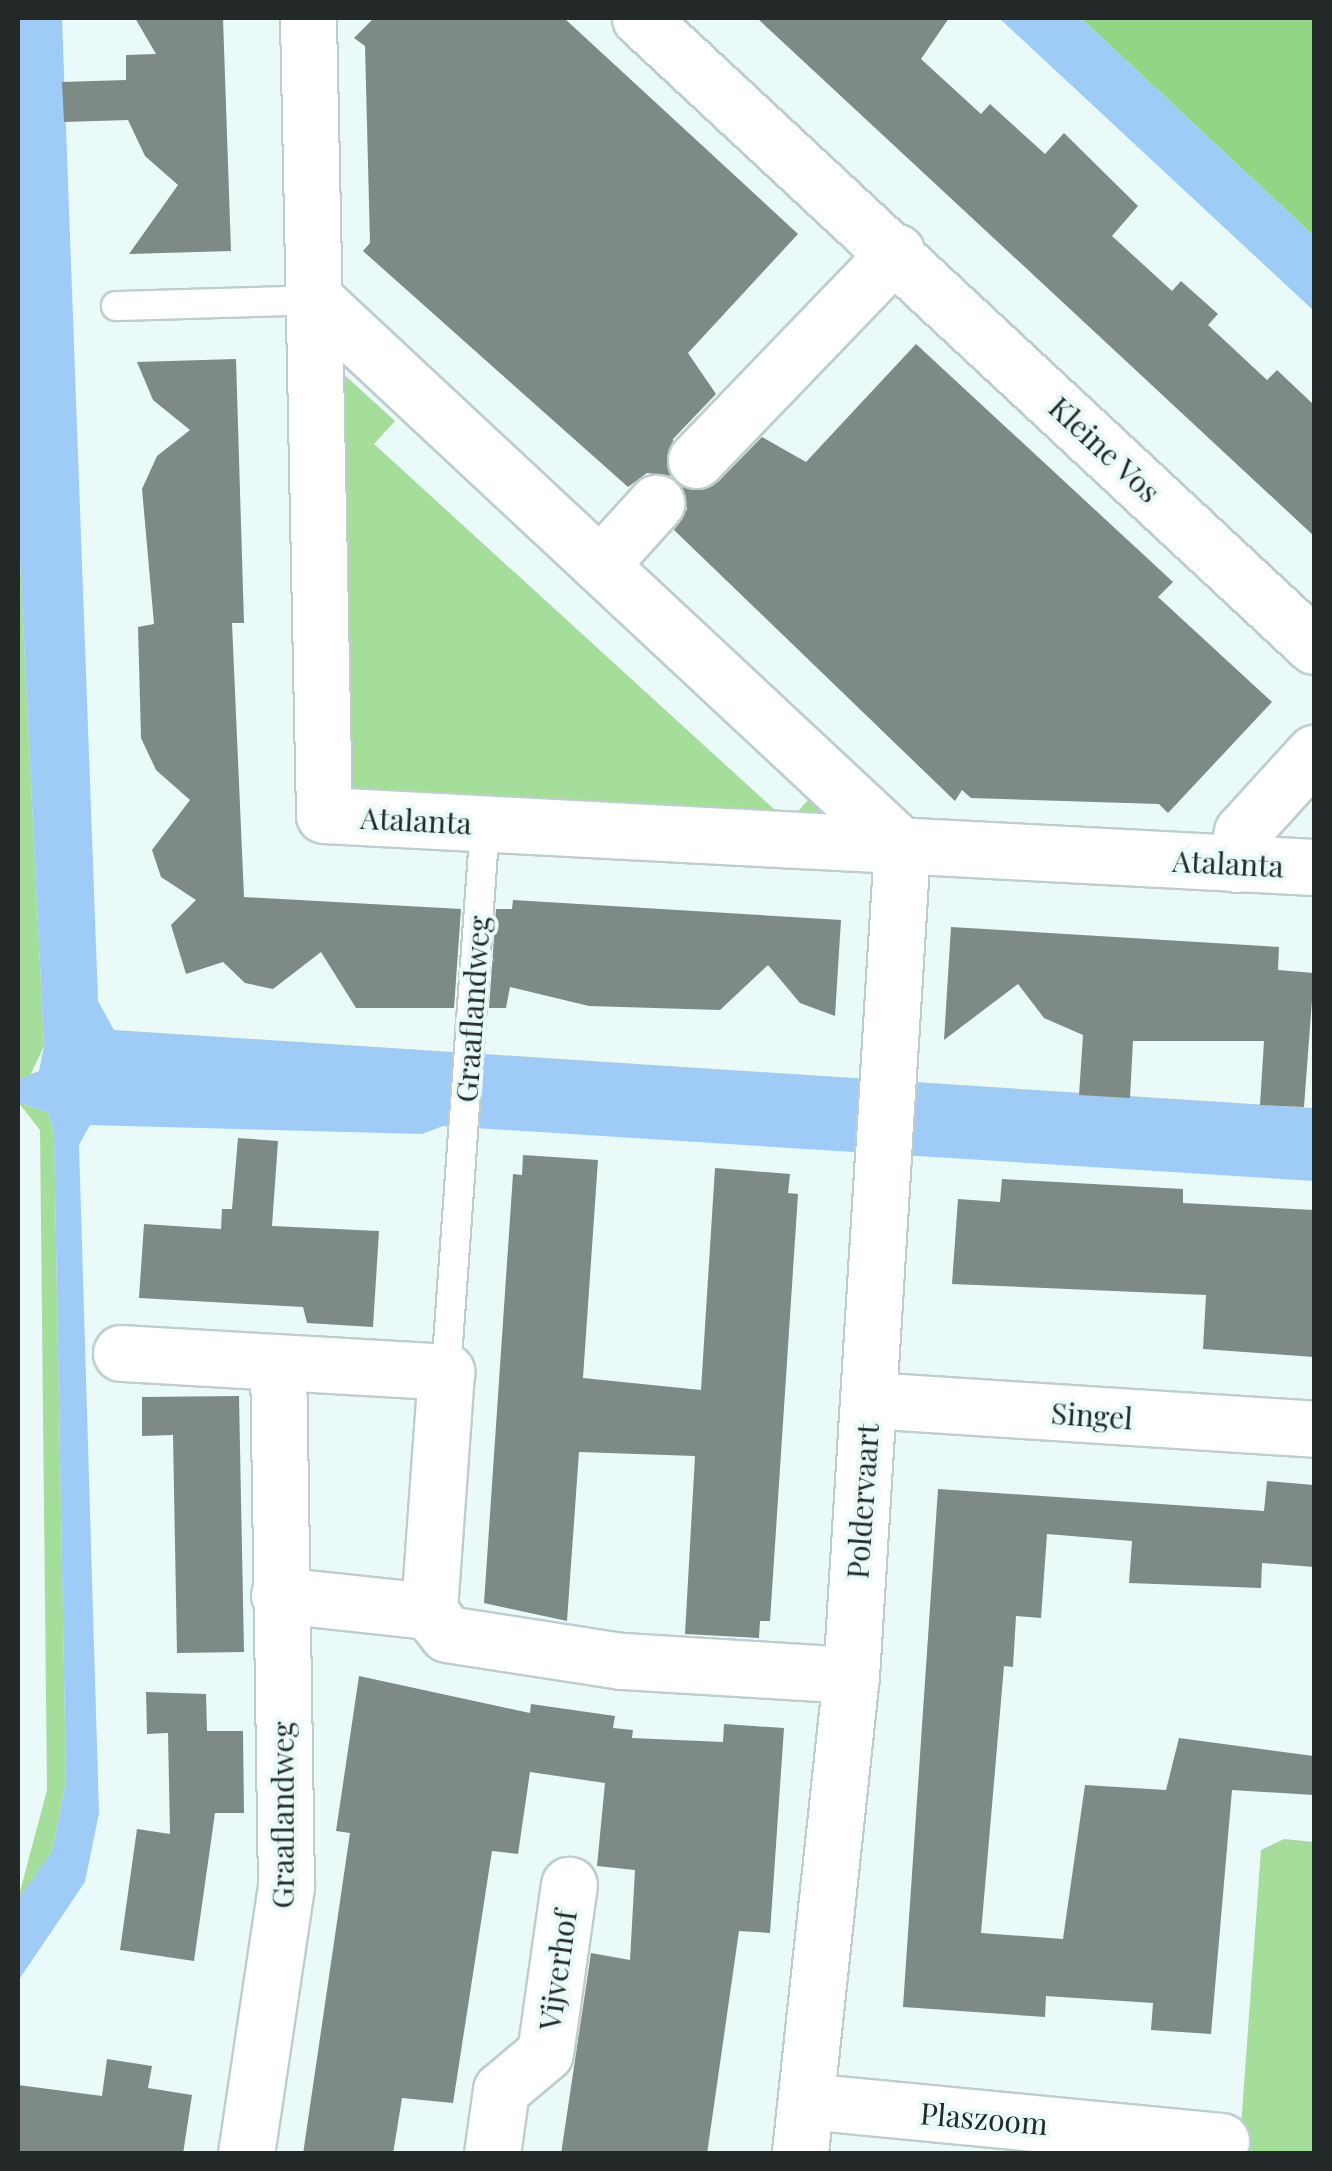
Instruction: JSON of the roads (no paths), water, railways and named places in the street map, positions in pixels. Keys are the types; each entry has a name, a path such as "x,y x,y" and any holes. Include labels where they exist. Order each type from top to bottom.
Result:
{"street":[{"name":"Atalanta","path":"308,18 324,815 1314,867"},
{"name":"Kleine Vos","path":"640,18 896,252 1314,646"},
{"path":"696,460 896,252"},
{"path":"316,300 902,847"},
{"path":"600,564 656,503"},
{"path":"1236,864 1242,832 1314,753"},
{"name":"Poldervaart","path":"803,2127 851,1675 902,847"},
{"path":"121,1353 446,1372"},
{"name":"Graaflandweg","path":"246,2154 286,1887 278,1363"},
{"name":"Graaflandweg","path":"428,1611 446,1372"},
{"name":"Singel","path":"869,1400 1314,1430"},
{"path":"280,1594 428,1611 447,1634 583,1655 851,1675"},
{"name":"Vijverhof","path":"492,2154 501,2090 545,2053 569,1885"},
{"name":"Plaszoom","path":"803,2127 1221,2141"}],"lane":[{"path":"116,306 316,300"},
{"name":"Graaflandweg","path":"446,1372 485,824"}],"water":[{"path":"18,18 62,18 98,1001 114,1030 1314,1108 1314,1181 443,1126 422,1134 90,1125 79,1145 99,1813 85,1882 18,1981 18,1899 52,1851 66,1781 54,1133 48,1112 18,1102 18,1079 39,1071 44,1046 18,519"},
{"path":"999,18 1081,18 1314,236 1314,311"}]}
